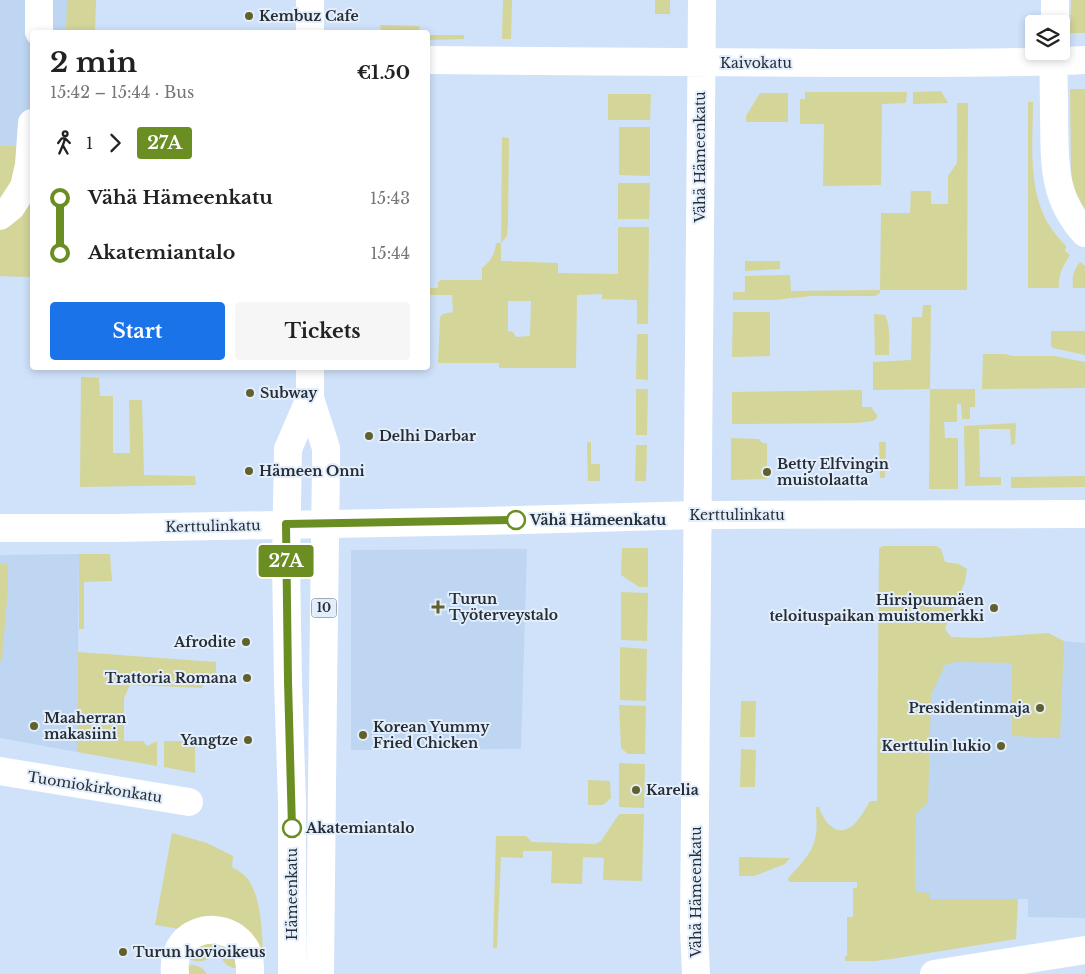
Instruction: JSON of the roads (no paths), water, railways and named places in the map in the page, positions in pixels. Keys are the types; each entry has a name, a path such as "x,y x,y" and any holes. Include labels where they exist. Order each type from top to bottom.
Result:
{"main road":[{"path":"39,30 40,0"},
{"path":"310,0 310,30"},
{"name":"Vähä Hämeenkatu","path":"696,974 694,929 702,0"},
{"path":"1055,0 1055,15"},
{"name":"Kaivokatu","path":"430,60 952,63 1025,58"},
{"name":"Kaivokatu","path":"1070,58 1085,60"},
{"path":"1053,60 1055,163 1058,183 1064,202 1085,233"},
{"path":"0,216 11,207 24,187 30,150"},
{"name":"Hämeenkatu","path":"310,370 310,398 326,448 320,974"},
{"name":"Hämeenkatu","path":"292,974 292,802 286,524 288,449 310,398"},
{"name":"Kerttulinkatu","path":"0,528 115,528 698,515 1085,514"},
{"name":"Tuomiokirkonkatu","path":"0,771 189,802"},
{"path":"174,974 174,960 181,945 193,934 208,929 223,931 236,937 245,947 250,960 250,974"},
{"path":"934,974 1085,950"}],"place":[{"name":"Kembuz Cafe","path":"249,16"},
{"name":"Subway","path":"250,393"},
{"name":"Delhi Darbar","path":"369,436"},
{"name":"Hämeen Onni","path":"249,471"},
{"name":"Betty Elfvingin muistolaatta","path":"767,472"},
{"name":"Vähä Hämeenkatu","path":"516,520"},
{"name":"Turun Työterveystalo","path":"438,607"},
{"name":"Hirsipuumäen teloituspaikan muistomerkki","path":"994,608"},
{"name":"Afrodite","path":"246,642"},
{"name":"Trattoria Romana","path":"247,678"},
{"name":"Presidentinmaja","path":"1040,708"},
{"name":"Maaherran makasiini","path":"34,726"},
{"name":"Korean Yummy Fried Chicken","path":"363,735"},
{"name":"Yangtze","path":"248,740"},
{"name":"Kerttulin lukio","path":"1001,746"},
{"name":"Karelia","path":"636,790"},
{"name":"Akatemiantalo","path":"292,828"},
{"name":"Turun hovioikeus","path":"123,952"}]}
